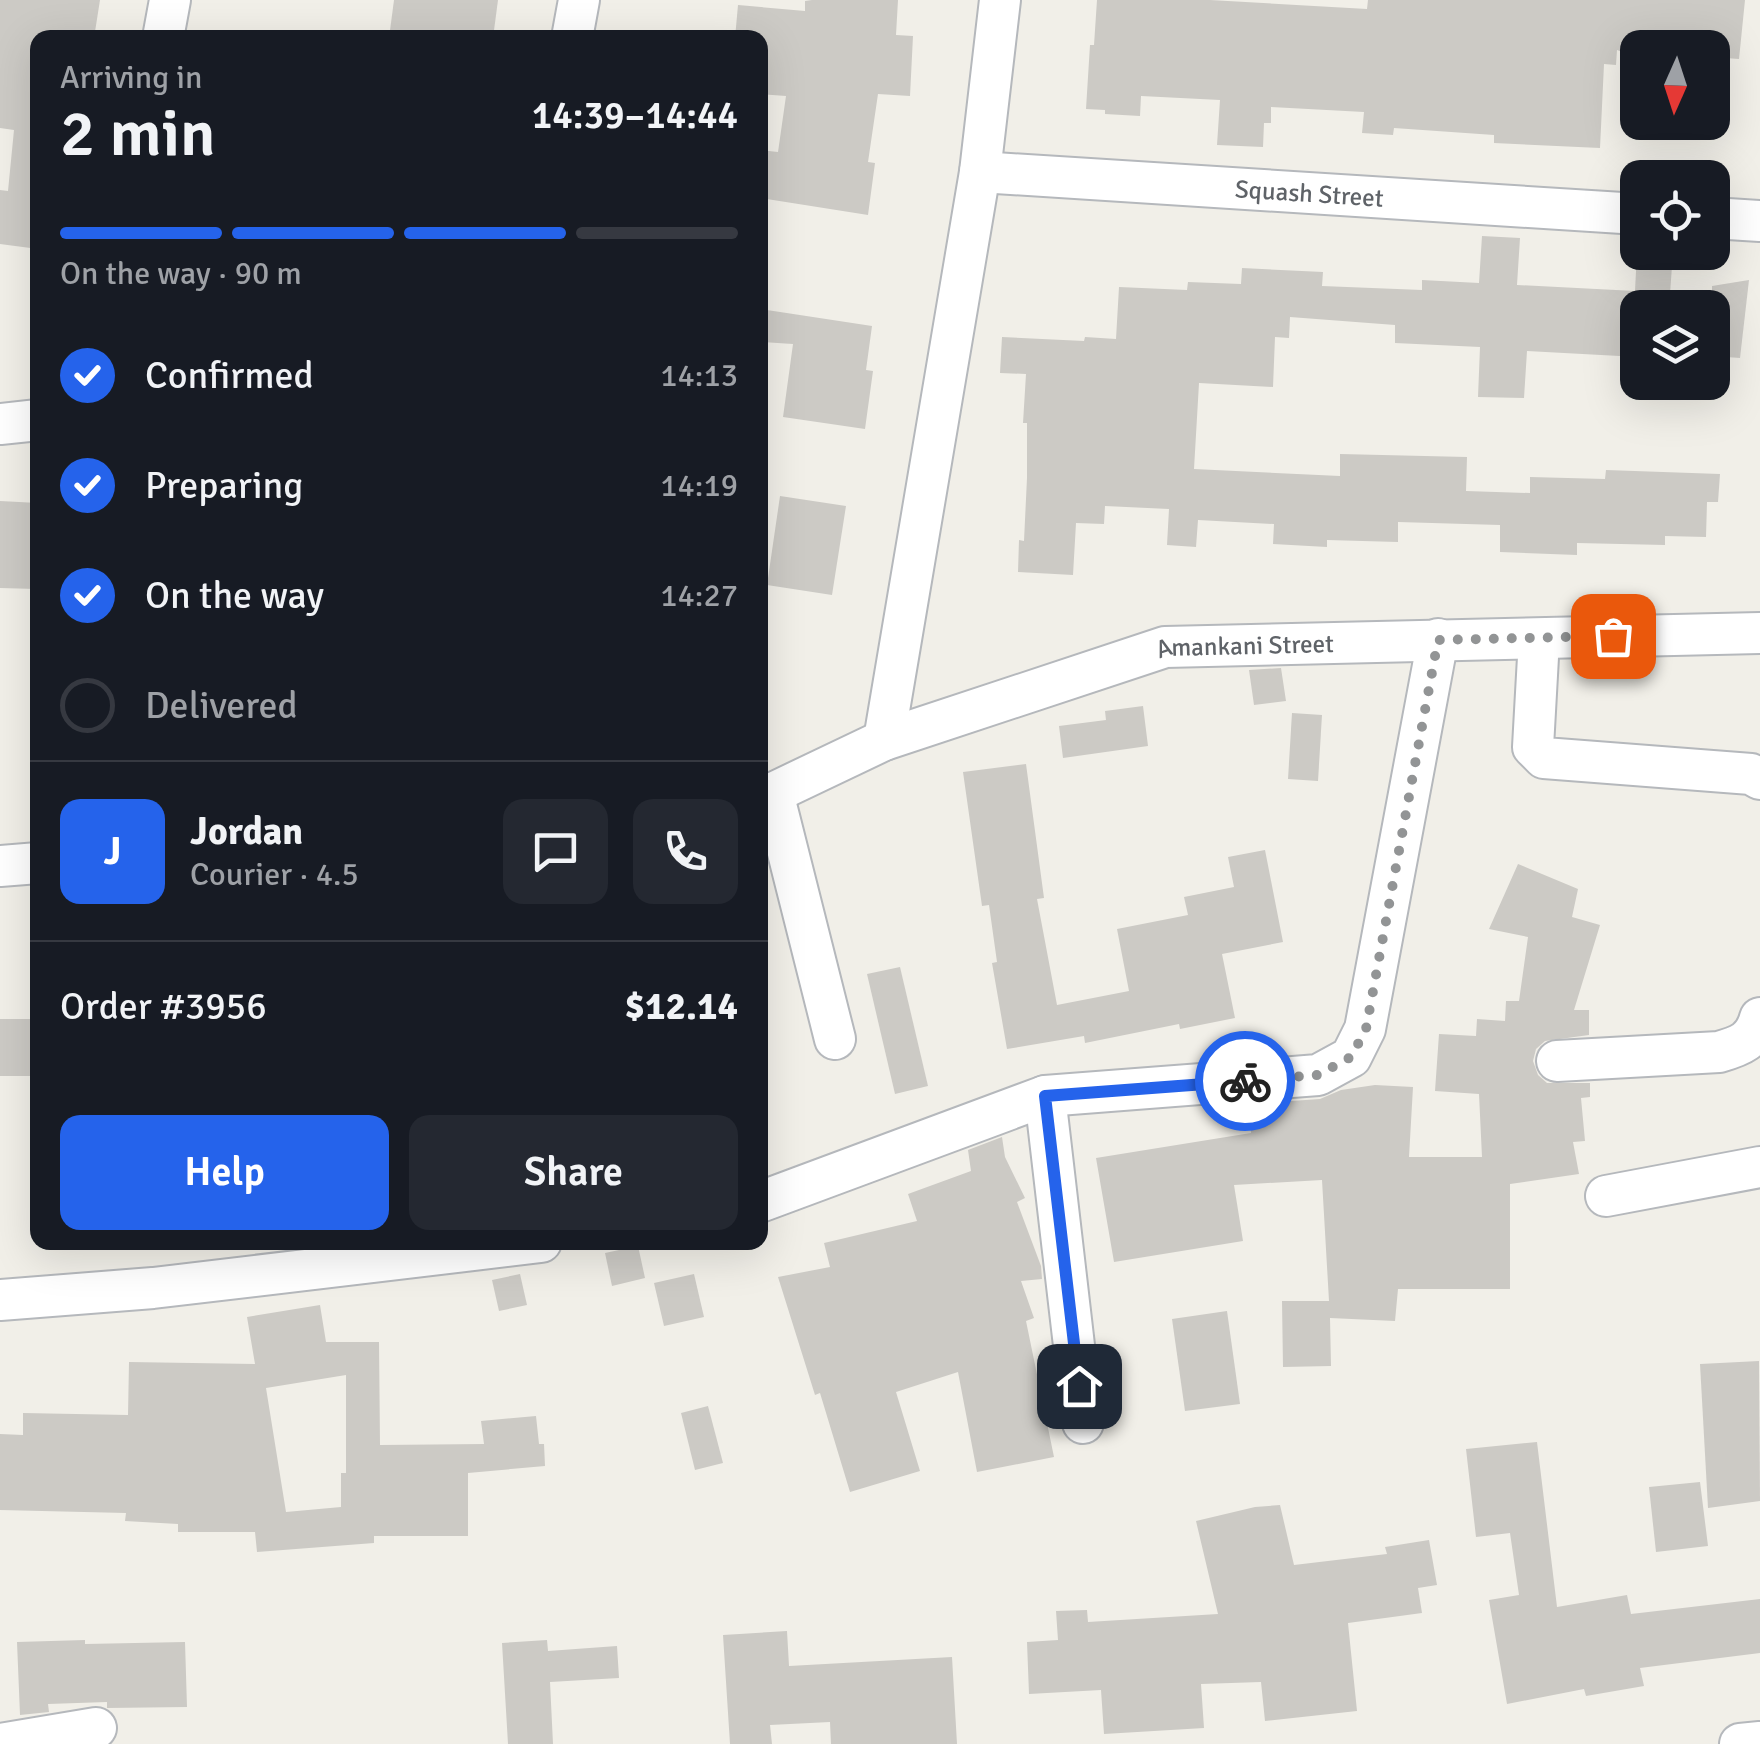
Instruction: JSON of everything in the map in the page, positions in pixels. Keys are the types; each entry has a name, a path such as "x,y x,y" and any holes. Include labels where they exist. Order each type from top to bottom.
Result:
{"street":[{"path":"164,30 170,0"},
{"path":"573,30 578,0"},
{"path":"884,740 980,172 1000,0"},
{"name":"Squash Street","path":"980,172 1620,213"},
{"path":"1730,219 1760,221"},
{"path":"0,424 30,421"},
{"name":"Amankani Street","path":"768,794 884,740 1165,646 1760,632"},
{"path":"1539,639 1533,747 1544,758 1751,774 1760,779"},
{"path":"768,1199 1045,1096 1318,1075 1351,1057 1366,1029 1438,640"},
{"path":"768,798 835,1040"},
{"path":"0,866 30,864"},
{"path":"1557,1062 1719,1052 1744,1045 1760,1018"},
{"path":"1045,1096 1083,1423"},
{"path":"1606,1196 1760,1168"},
{"path":"0,1300 153,1288 474,1250"},
{"path":"0,1744 96,1728"},
{"path":"1740,1744 1760,1742"}],"building":[{"path":"0,0 100,0 95,30 30,30 30,248 0,244 0,190 8,191 14,130 0,128"},
{"path":"394,0 498,0 494,30 390,30"},
{"path":"898,0 896,35 913,36 910,96 878,94 868,162 875,163 868,215 768,199 768,151 778,152 786,96 768,95 768,30 736,30 738,5 805,11 805,1"},
{"path":"1097,0 1210,0 1367,9 1368,0 1745,0 1739,59 1730,58 1730,30 1620,30 1616,65 1604,64 1600,148 1494,143 1494,135 1394,128 1393,135 1362,133 1364,112 1271,107 1271,123 1264,123 1263,147 1217,145 1220,100 1141,96 1140,116 1086,109 1090,45 1094,45"},
{"path":"1482,236 1520,238 1517,285 1620,290 1620,356 1527,351 1524,398 1478,397 1480,347 1395,343 1395,325 1290,317 1289,338 1275,337 1273,387 1199,383 1194,469 1340,476 1340,454 1467,457 1466,491 1530,493 1530,477 1605,479 1606,470 1720,474 1718,502 1707,502 1706,537 1665,536 1665,545 1577,543 1577,555 1500,552 1500,525 1398,522 1398,542 1327,540 1327,547 1273,544 1274,524 1198,520 1196,547 1167,545 1169,509 1105,506 1104,524 1076,523 1073,575 1018,572 1019,540 1024,541 1027,478 1027,423 1023,423 1026,374 1000,373 1002,337 1116,339 1119,287 1187,290 1188,282 1241,284 1242,268 1323,272 1322,286 1422,290 1422,280 1479,283"},
{"path":"1636,270 1672,270 1670,290 1635,290"},
{"path":"1749,280 1740,358 1730,357 1730,290 1712,290 1712,286"},
{"path":"768,310 872,326 866,370 873,371 865,429 783,417 793,344 768,342"},
{"path":"780,496 846,506 832,595 768,585"},
{"path":"0,501 30,503 30,589 0,588"},
{"path":"1281,668 1286,701 1254,705 1249,670"},
{"path":"1143,706 1148,746 1063,758 1059,726 1106,720 1105,711"},
{"path":"1292,713 1322,715 1318,781 1288,779"},
{"path":"1026,764 1044,898 1037,899 1057,1005 1129,991 1117,929 1188,915 1184,897 1234,887 1228,857 1265,850 1283,942 1222,954 1235,1018 1180,1029 1179,1024 1085,1043 1084,1036 1007,1049 992,963 997,962 989,905 982,906 963,772"},
{"path":"1518,864 1578,889 1572,917 1600,925 1574,1010 1589,1010 1589,1035 1545,1041 1536,1049 1533,1061 1538,1075 1547,1083 1590,1083 1590,1097 1581,1098 1585,1141 1573,1142 1579,1174 1510,1184 1510,1289 1398,1289 1395,1321 1330,1318 1331,1366 1283,1367 1282,1301 1329,1301 1322,1180 1234,1185 1243,1241 1114,1262 1096,1158 1251,1133 1249,1104 1320,1099 1341,1090 1375,1085 1413,1087 1409,1157 1482,1157 1479,1094 1435,1091 1439,1034 1476,1036 1477,1019 1505,1021 1506,1001 1519,1001 1528,937 1489,929"},
{"path":"900,967 928,1086 895,1094 867,974"},
{"path":"0,1019 30,1019 30,1076 0,1076"},
{"path":"1002,1137 1005,1157 1025,1198 1017,1202 1041,1266 1042,1279 1021,1281 1034,1318 1026,1321 1054,1457 977,1472 958,1372 896,1392 920,1471 850,1492 778,1277 830,1267 824,1243 917,1221 908,1194 971,1171 968,1150"},
{"path":"639,1250 645,1278 612,1286 605,1253"},
{"path":"520,1274 527,1305 499,1311 492,1280"},
{"path":"694,1274 704,1317 664,1326 654,1283"},
{"path":"320,1305 326,1342 379,1342 380,1445 484,1444 481,1421 536,1416 545,1466 468,1473 468,1536 374,1536 374,1543 257,1552 255,1532 178,1532 178,1524 125,1521 126,1513 0,1510 0,1434 23,1435 23,1413 128,1415 129,1362 255,1364 247,1317","holes":["346,1375 346,1473 341,1473 341,1507 286,1512 266,1388"]},
{"path":"1227,1311 1240,1404 1185,1411 1172,1319"},
{"path":"1759,1361 1760,1501 1708,1508 1700,1364"},
{"path":"708,1406 723,1463 695,1470 681,1413"},
{"path":"1537,1442 1557,1607 1627,1595 1631,1614 1760,1599 1760,1653 1640,1668 1644,1686 1586,1696 1584,1689 1507,1704 1489,1600 1519,1595 1510,1533 1476,1537 1466,1449"},
{"path":"1700,1482 1708,1546 1656,1552 1649,1487"},
{"path":"1280,1505 1294,1565 1387,1554 1385,1547 1429,1540 1437,1585 1418,1588 1422,1613 1348,1623 1357,1711 1265,1721 1261,1682 1201,1684 1204,1728 1104,1734 1101,1690 1029,1694 1027,1642 1058,1640 1056,1611 1087,1610 1088,1622 1218,1614 1196,1521"},
{"path":"787,1631 789,1666 952,1657 957,1744 831,1744 830,1722 770,1725 772,1744 730,1744 723,1635"},
{"path":"85,1640 85,1644 185,1642 187,1707 107,1708 107,1702 48,1704 49,1712 20,1715 17,1642"},
{"path":"547,1640 548,1651 617,1646 619,1678 550,1682 553,1744 508,1744 502,1643"}],"way so far":[{"path":"1245,1081 1318,1075 1351,1057 1366,1029 1438,640 1613,636"}],"route":[{"path":"1079,1386 1045,1096 1245,1081"}]}
